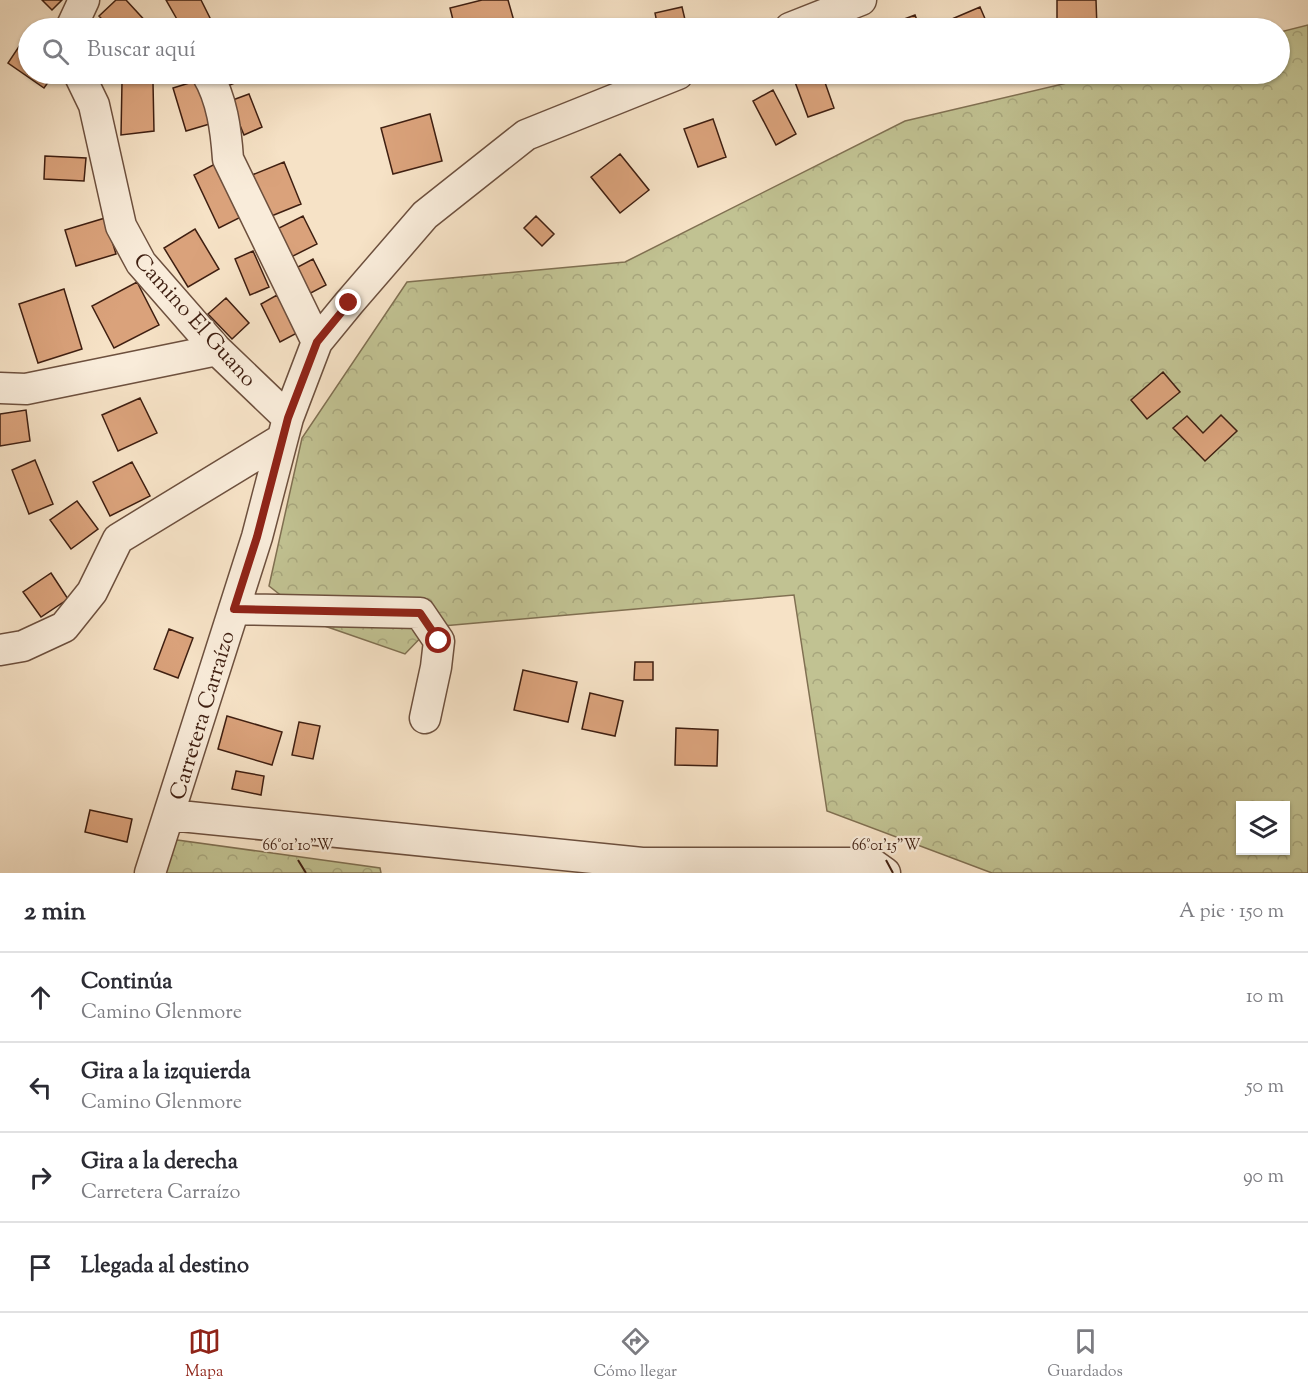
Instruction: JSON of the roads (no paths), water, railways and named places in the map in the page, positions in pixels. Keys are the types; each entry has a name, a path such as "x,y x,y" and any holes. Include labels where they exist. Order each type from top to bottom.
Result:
{"street":[{"path":"76,18 84,0"},
{"path":"815,18 861,0"},
{"name":"Camino El Guano","path":"84,84 94,105 121,226 141,263 285,428"},
{"path":"212,84 225,127 228,159 317,342"},
{"name":"Carretera Carraízo","path":"150,873 257,537 285,428 317,342 425,215 526,135 653,84"},
{"path":"0,388 26,389 218,350"},
{"path":"0,650 23,646 64,627 92,592 118,539 285,428"},
{"path":"234,609 420,613 439,641 425,718"},
{"path":"170,815 642,863 871,863 885,873"}]}
